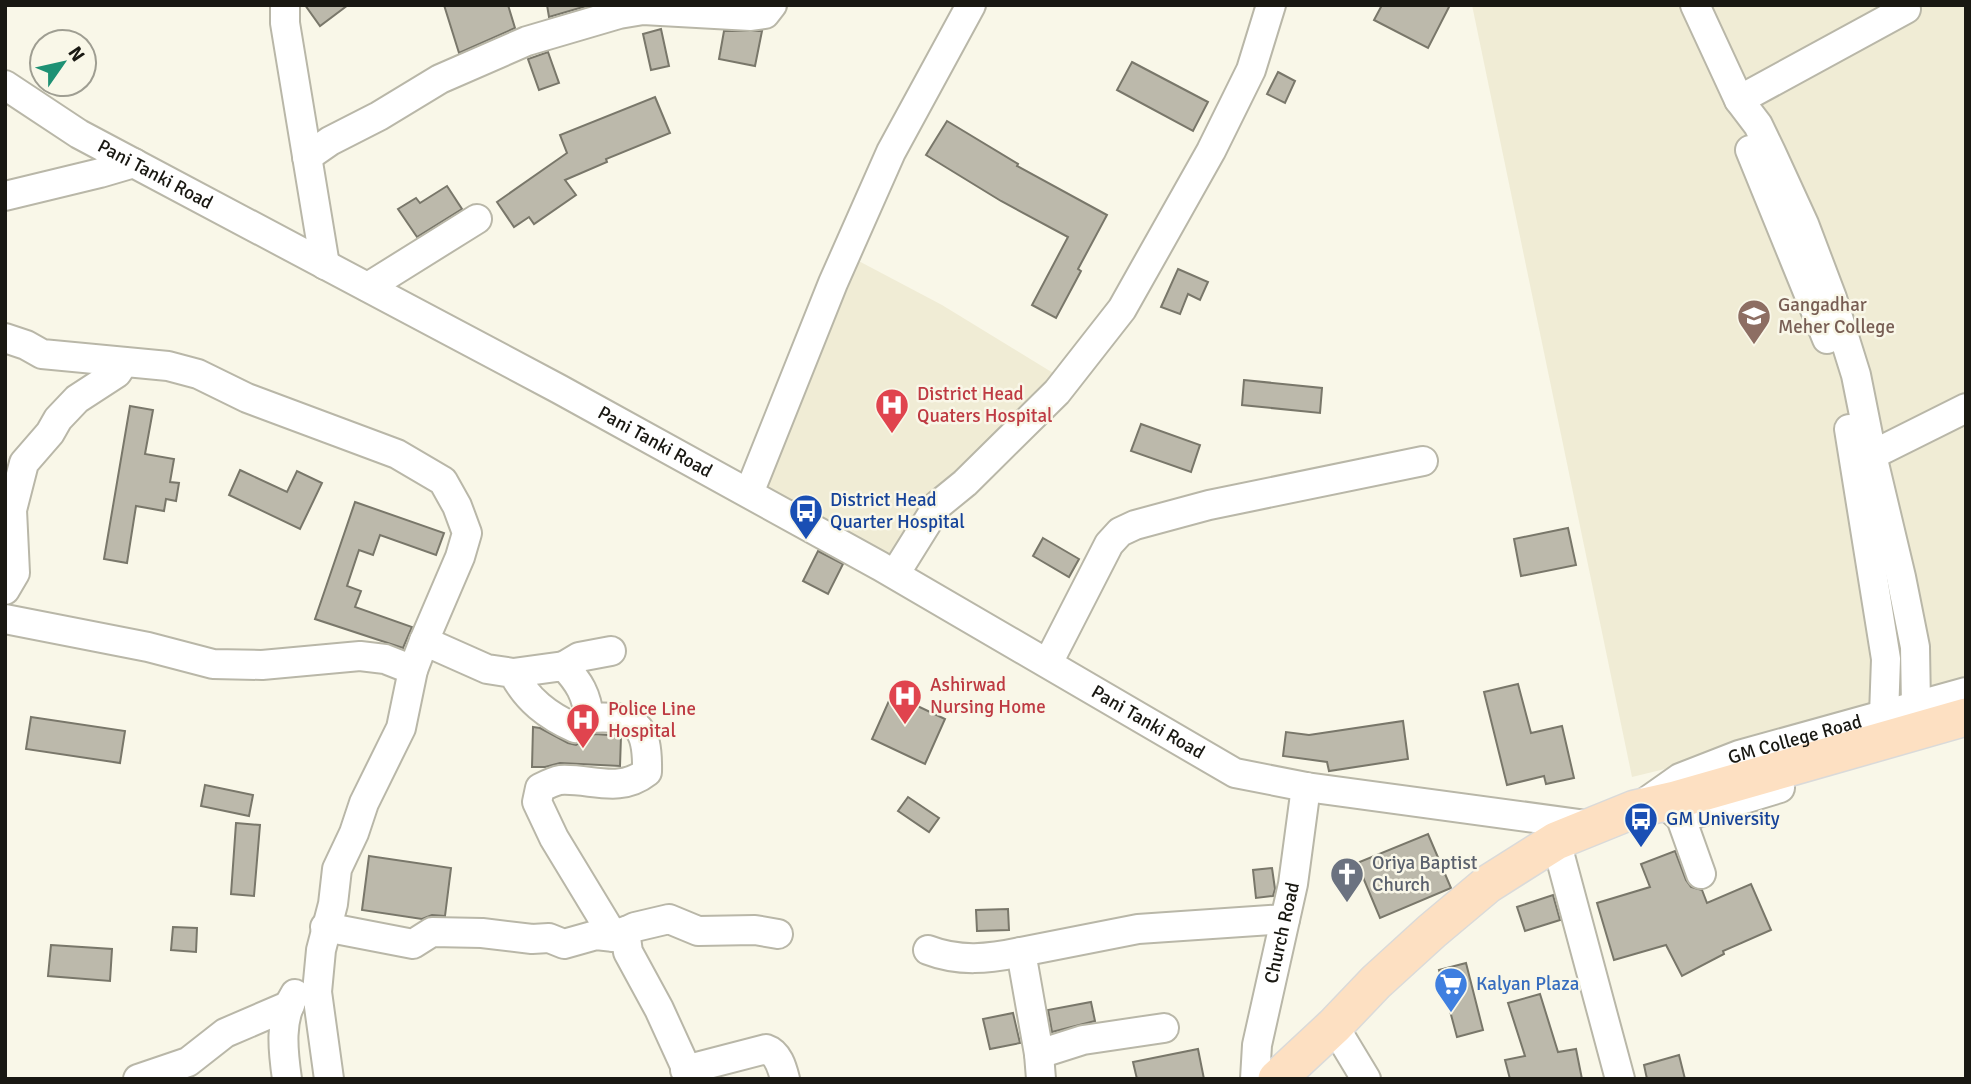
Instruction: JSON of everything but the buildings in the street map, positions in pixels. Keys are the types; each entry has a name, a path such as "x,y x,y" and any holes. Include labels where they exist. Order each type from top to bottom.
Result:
{"main road":[{"path":"1278,1079 1335,1026 1376,982 1451,915 1488,884 1556,841 1594,826 1664,808 1966,717"}],"street":[{"path":"285,5 285,23 326,265"},
{"path":"307,157 330,141 379,116 440,79 527,41 620,10 751,16 765,14 772,5"},
{"path":"749,493 833,283 891,152 971,5"},
{"path":"895,574 938,505 965,483 1057,392 1122,309 1217,139 1251,69 1271,5"},
{"path":"1695,5 1739,100 1758,125 1771,152 1804,223 1832,298 1856,375 1915,647 1916,706"},
{"path":"1739,100 1906,9"},
{"name":"Pani Tanki Road","path":"5,85 79,134 368,287 895,574 1235,773 1306,787"},
{"path":"1739,100 1747,145 1830,346 1843,394 1886,659 1884,715"},
{"path":"5,196 134,163"},
{"path":"368,287 477,219"},
{"path":"5,338 42,354 168,366 198,374 247,398 397,454 443,481 457,506 467,533 460,558 413,670 401,728 364,803 355,833 337,869 332,904 325,927 317,992 329,1079"},
{"path":"5,590 15,573 12,510 24,463 77,399 117,373 124,362"},
{"path":"1872,455 1966,408"},
{"path":"1048,663 1109,544 1120,532 1135,525 1209,505 1423,461"},
{"path":"5,619 148,647 214,664 262,665 360,656 385,659 413,670"},
{"path":"424,641 487,669 513,673 564,666 579,657 611,652"},
{"path":"564,666 580,683 589,718"},
{"path":"513,673 522,689 552,718 575,728 589,718 626,720 639,728 647,746 647,772 635,781 599,784 558,780 540,788 537,802 554,838 619,934 659,1009 688,1074 766,1049 772,1051 781,1064 785,1079"},
{"name":"GM College Road","path":"1664,808 1680,778 1739,755 1966,692"},
{"path":"1701,874 1664,808 1966,732"},
{"path":"1306,787 1594,826"},
{"name":"Church Road","path":"1255,1079 1257,1045 1293,884 1306,787"},
{"path":"1556,841 1620,1079"},
{"path":"325,927 413,944 432,932 549,938 564,944 596,935 619,934 669,919 698,931 755,930 778,934"},
{"path":"928,950 946,957 994,958 1138,929 1285,919"},
{"path":"1021,952 1040,1066 1083,1040 1164,1028"},
{"path":"287,1079 283,1050 286,1016 293,995 319,974"},
{"path":"138,1079 188,1062 225,1033 290,1005"},
{"path":"1335,1026 1366,1079"}],"shaded area":[{"name":"Gangadhar Meher College","path":"1472,5 1966,5 1966,686 1768,744 1632,777"},
{"name":"District Head Quaters Hospital","path":"853,258 942,305 1058,376 893,565 757,490"}],"place":[{"name":"Gangadhar Meher College","path":"1754,346"},
{"name":"District Head Quaters Hospital","path":"892,435"},
{"name":"District Head Quarter Hospital","path":"806,541"},
{"name":"Ashirwad Nursing Home","path":"905,726"},
{"name":"Police Line Hospital","path":"583,750"},
{"name":"GM University","path":"1641,849"},
{"name":"Oriya Baptist Church","path":"1347,904"},
{"name":"Kalyan Plaza","path":"1451,1014"}]}
